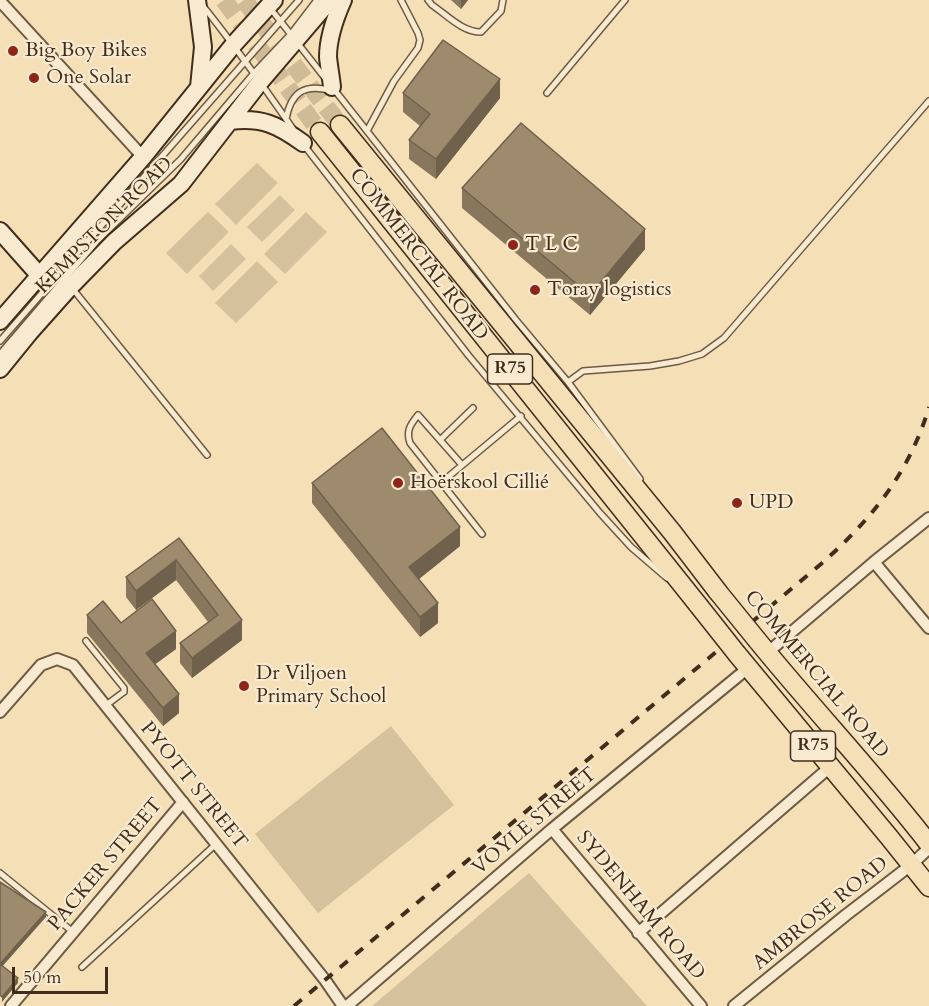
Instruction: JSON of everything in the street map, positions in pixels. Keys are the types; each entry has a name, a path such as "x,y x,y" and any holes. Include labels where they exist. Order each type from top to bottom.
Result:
{"main road":[{"path":"198,0 203,47 199,87"},
{"name":"KEMPSTON ROAD","path":"0,369 71,286 114,242 181,184 230,121 257,77 330,0"},
{"path":"334,90 328,58 329,45 333,24 343,0"},
{"name":"KEMPSTON ROAD","path":"0,321 142,157 269,2"},
{"path":"230,121 266,122 286,130 303,143"},
{"name":"COMMERCIAL ROAD","path":"340,125 672,532 762,647 929,843"},
{"name":"COMMERCIAL ROAD","path":"320,132 743,661 929,887"},
{"path":"0,231 40,276"}],"street":[{"path":"0,1 142,157"},
{"path":"762,647 929,518"},
{"path":"874,562 929,628"},
{"name":"PYOTT STREET","path":"0,712 41,664 57,659 73,665 345,1006"},
{"name":"VOYLE STREET","path":"345,1006 552,829 743,661"},
{"path":"638,933 830,766"},
{"name":"PACKER STREET","path":"11,1006 183,802"},
{"name":"SYDENHAM ROAD","path":"552,829 701,1006"},
{"name":"AMBROSE ROAD","path":"734,1006 911,865 929,848"}],"lane":[{"name":"COMMERCIAL ROAD","path":"198,0 234,45 303,143 442,322 600,513 631,547 697,603"},
{"path":"0,341 299,0"},
{"path":"293,37 317,0"},
{"path":"367,131 394,81 418,48 420,40 418,33 401,0"},
{"path":"428,0 472,32 481,32 501,11 503,0"},
{"path":"547,93 625,0"},
{"name":"COMMERCIAL ROAD","path":"269,2 334,90 516,320 568,382 645,486"},
{"path":"0,354 97,241 181,159 257,77"},
{"path":"286,119 291,101 301,91 316,88 334,90"},
{"path":"568,382 583,371 650,366 679,361 702,354 724,338 929,101"},
{"path":"71,286 207,455"},
{"path":"440,440 473,408"},
{"path":"462,465 418,415 410,424 408,436 410,443 482,534"},
{"path":"442,482 520,416"},
{"name":"COMMERCIAL ROAD","path":"651,495 672,532"},
{"path":"86,640 124,688 124,692 105,706"},
{"path":"82,967 216,844"},
{"path":"911,865 929,875"},
{"path":"0,873 73,932"}],"shaded area":[{"path":"257,163 278,183 236,225 215,204"},
{"path":"280,195 295,210 262,242 247,227"},
{"path":"208,212 229,232 187,274 166,253"},
{"path":"306,212 327,232 285,274 264,254"},
{"path":"231,244 246,259 213,291 199,276"},
{"path":"257,261 278,282 236,323 215,303"},
{"path":"391,726 454,805 318,913 255,834"},
{"path":"529,873 647,1006 372,1006"}],"building":[{"path":"443,40 500,79 436,159 409,140 430,114 403,93"},
{"path":"521,123 645,229 590,295 462,188"},
{"path":"382,428 460,527 409,567 438,603 420,617 312,483"},
{"path":"179,538 242,620 192,658 180,643 218,615 176,560 136,591 126,577"},
{"path":"152,599 176,631 146,653 179,694 163,708 87,615 103,601 121,623"},
{"path":"0,882 46,912 0,964"},
{"path":"0,964 18,978 2,997 0,995"}],"tunnel":[{"path":"224,0 320,132"},
{"path":"244,0 340,125"}],"railway":[{"path":"294,1006 821,564 856,530 887,493 911,453 929,407"}],"place":[{"name":"Big Boy Bikes","path":"13,51"},
{"name":"One Solar","path":"34,78"},
{"name":"T L C","path":"513,245"},
{"name":"Toray logistics","path":"535,290"},
{"name":"Hoërskool Cillié","path":"398,483"},
{"name":"UPD","path":"737,503"},
{"name":"Dr Viljoen Primary School","path":"244,686"}]}
